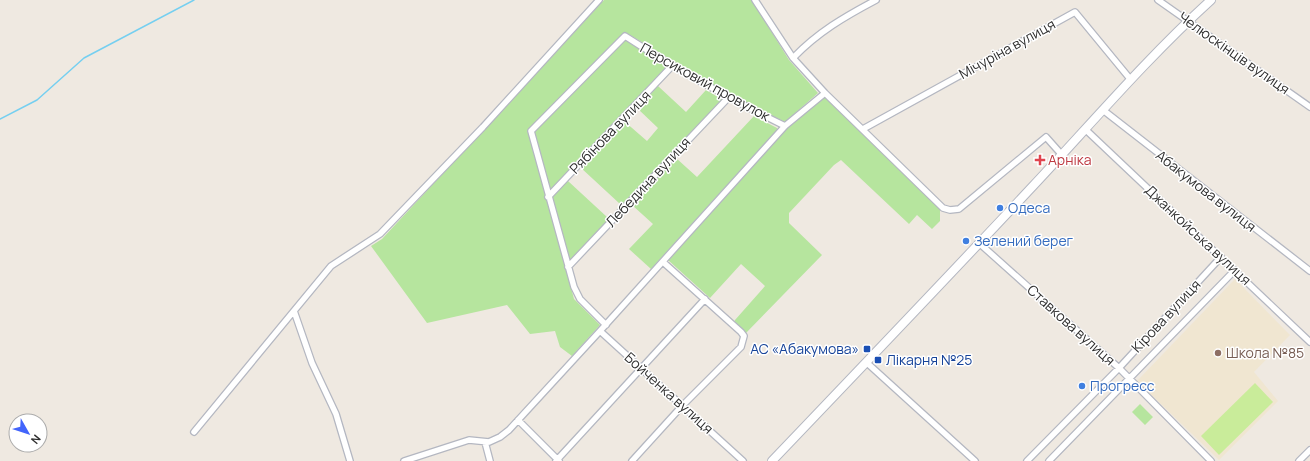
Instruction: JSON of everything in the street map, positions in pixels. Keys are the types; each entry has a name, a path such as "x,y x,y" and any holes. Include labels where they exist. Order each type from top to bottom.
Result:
{"street":[{"path":"194,432 331,266 380,234 483,127 599,0"},
{"path":"755,0 793,58 825,93 943,208 950,210 959,208 1046,137 1062,155"},
{"path":"793,58 811,40 849,15 876,0"},
{"name":"Челюскінців вулиця","path":"1158,0 1310,107"},
{"path":"772,461 1062,155 1131,80 1188,21 1211,0"},
{"name":"Мічуріна вулиця","path":"863,129 1075,12 1131,80"},
{"name":"Персиковий провулок","path":"548,197 531,131 624,36 728,98 785,126"},
{"name":"Рябінова вулиця","path":"548,197 672,66"},
{"path":"404,461 469,440 489,442 500,437 518,420 606,325 785,126 825,93"},
{"name":"Лебедина вулиця","path":"568,267 728,98"},
{"name":"Абакумова вулиця","path":"1103,110 1310,271"},
{"name":"Джанкойська вулиця","path":"1085,129 1310,342"},
{"path":"548,197 574,288 580,299 606,325"},
{"name":"Ставкова вулиця","path":"979,243 1130,379 1211,461"},
{"name":"Кірова вулиця","path":"1027,461 1118,368 1221,257"},
{"path":"632,461 682,406 741,347 744,336 663,262"},
{"name":"Кірова вулиця","path":"1049,461 1235,270"},
{"path":"518,420 558,460 705,299"},
{"path":"294,311 312,363 336,414 350,461"},
{"name":"Бойченка вулиця","path":"600,331 743,461"},
{"path":"866,362 975,461"},
{"path":"485,442 490,461"},
{"path":"1299,461 1310,450"}],"shaded area":[{"name":"Школа №85","path":"1235,279 1290,335 1254,372 1278,401 1219,460 1137,381"}],"green space":[{"path":"604,0 752,0 789,60 818,93 785,122 730,95 625,32 529,130 574,299 600,325 572,356 560,347 555,331 530,334 507,305 427,323 371,246 382,239"},
{"path":"625,39 669,67 549,193 533,133"},
{"path":"658,86 686,112 706,90 723,100 624,204 620,204 580,167 624,121 647,141 658,128 637,108"},
{"path":"824,96 940,208 940,221 932,229 917,215 909,224 841,160 834,165 789,213 789,223 822,255 746,333 734,322 765,286 741,264 710,298 668,260 785,130"},
{"path":"754,116 777,128 777,133 651,269 629,249 653,224 632,205 676,158 697,177"},
{"path":"568,181 607,217 608,221 569,263 550,199"},
{"path":"1255,383 1273,402 1219,455 1201,436"},
{"path":"1140,404 1153,417 1145,425 1132,412"}],"waterway":[{"path":"0,119 37,100 84,58 194,0"}],"place":[{"name":"Арніка","path":"1040,160"},
{"name":"Одеса","path":"1000,208"},
{"name":"Зелений берег","path":"966,241"},
{"name":"АС «Абакумова»","path":"867,349"},
{"name":"Школа №85","path":"1218,353"},
{"name":"Лікарня №25","path":"878,360"},
{"name":"Прогресс","path":"1082,386"}]}
